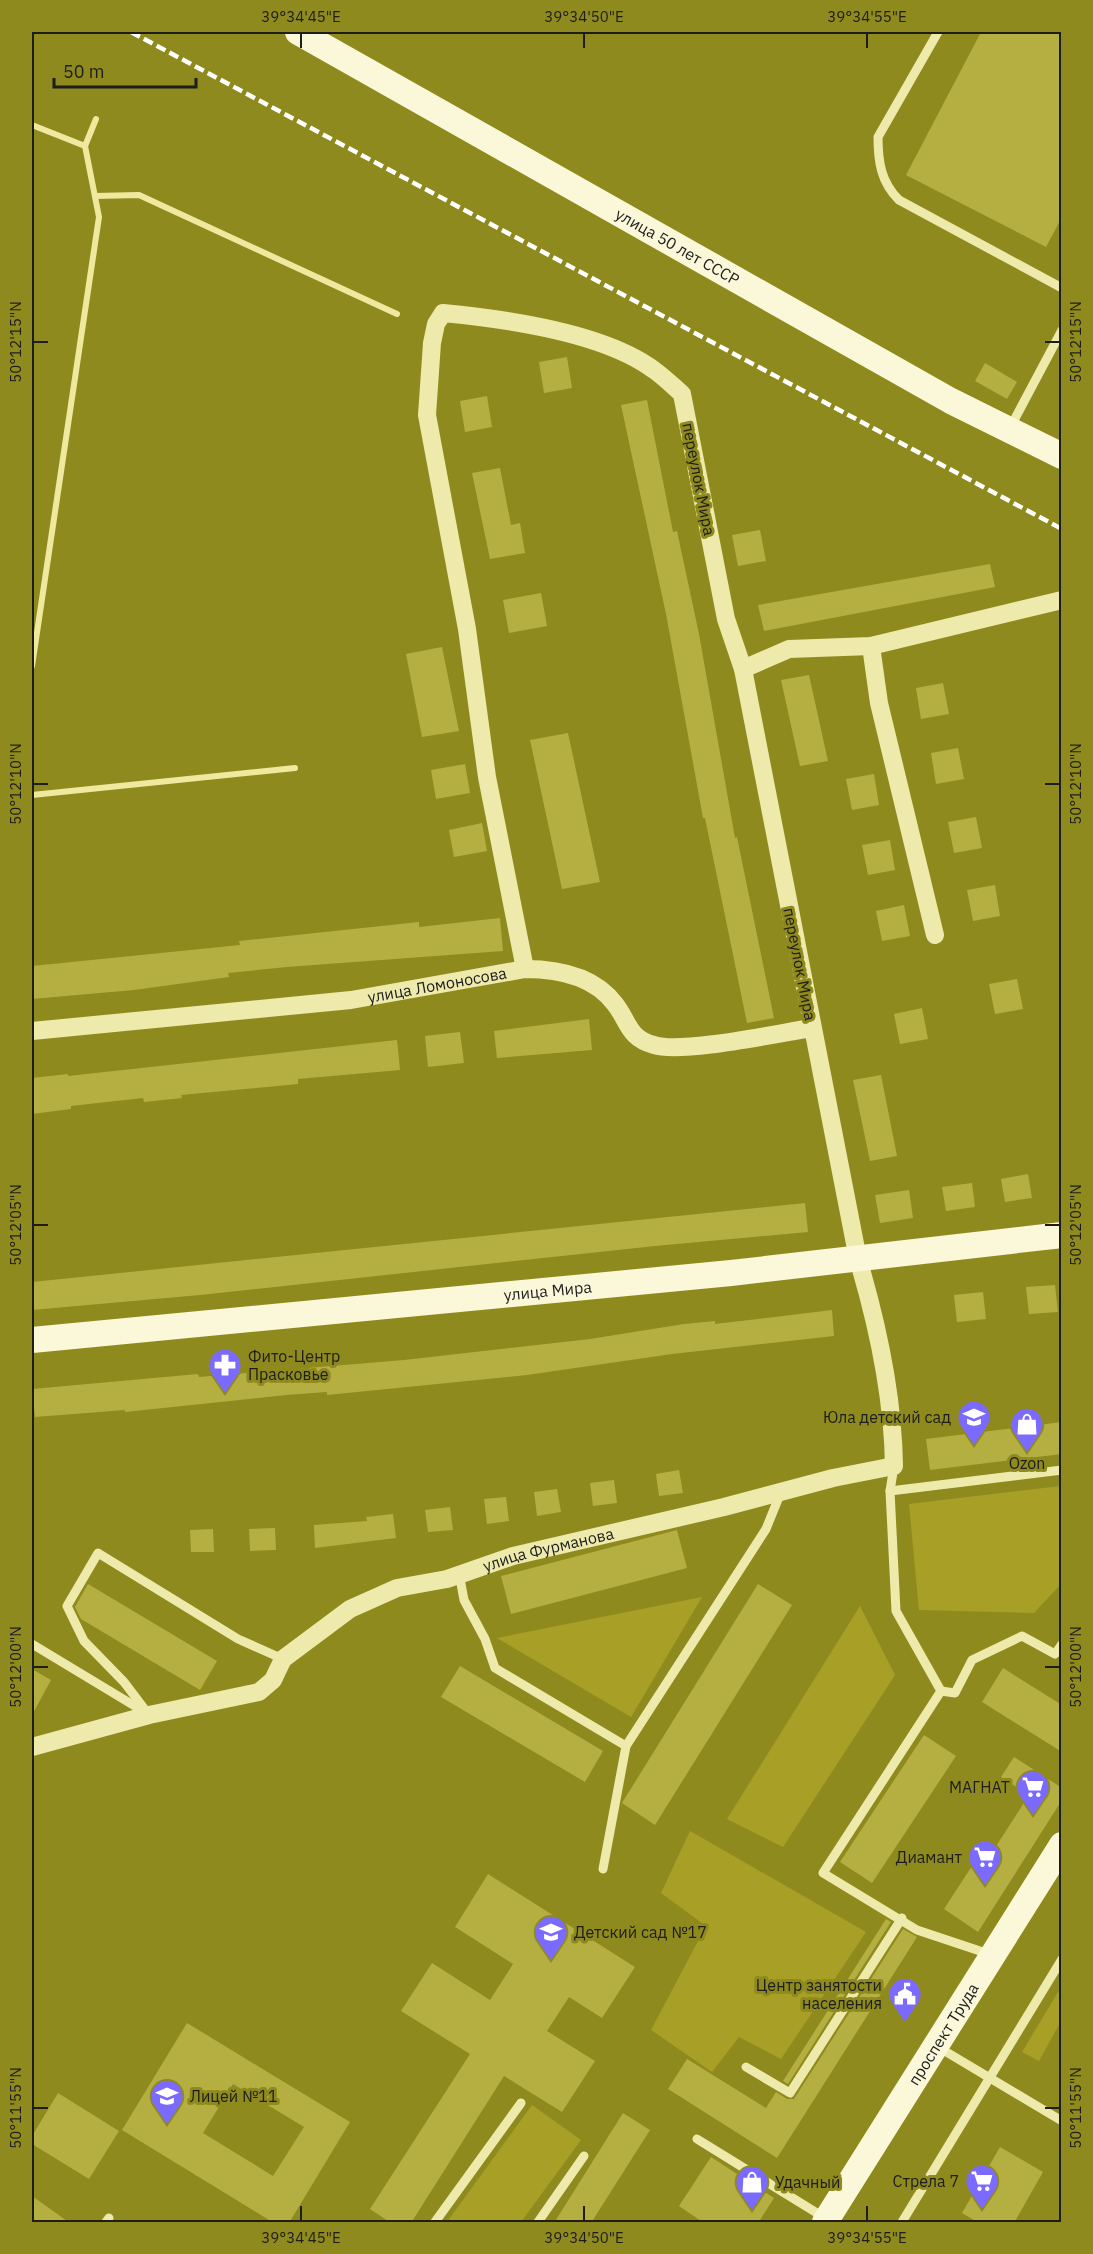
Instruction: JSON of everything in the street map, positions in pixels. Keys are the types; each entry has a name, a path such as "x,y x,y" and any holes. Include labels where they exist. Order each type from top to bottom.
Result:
{"street":[{"name":"улица 50 лет СССР","path":"298,32 951,401 1062,456"},
{"name":"переулок Мира","path":"525,969 487,777 467,629 427,415 436,324 443,313 555,331 621,351 654,370 682,394 726,620 743,669 858,1259"},
{"path":"743,669 789,649 871,646 1062,600"},
{"path":"871,646 879,703 935,935"},
{"name":"улица Ломоносова","path":"32,1031 351,1000 525,969 554,969 596,986 615,1004 633,1036 655,1046 684,1047 812,1028"},
{"name":"улица Мира","path":"32,1340 858,1259 1062,1235"},
{"path":"858,1259 873,1310 894,1435 894,1466"},
{"name":"улица Фурманова","path":"32,1747 149,1715 259,1692 273,1680 283,1659 350,1609 397,1588 447,1579 513,1556 894,1466"},
{"name":"проспект Труда","path":"826,2221 1062,1845"}],"lane":[{"path":"938,32 878,137 878,156 889,190 898,200 1062,288"},
{"path":"1009,430 1062,330"},
{"path":"894,1466 890,1491 896,1611 941,1691"},
{"path":"890,1491 1062,1470"},
{"path":"603,1869 626,1746 766,1529 781,1491"},
{"path":"149,1715 124,1682 84,1641 67,1606 98,1553 238,1639 283,1659"},
{"path":"459,1573 464,1599 485,1639 495,1668 626,1746"},
{"path":"941,1691 955,1693 972,1660 1022,1636 1055,1654 1062,1644"},
{"path":"32,1644 149,1715"},
{"path":"941,1691 824,1873 902,1918 917,1930 992,1955"},
{"path":"746,2067 790,2093 902,1918"},
{"path":"902,2223 1062,1959"},
{"path":"936,2045 1062,2121"},
{"path":"435,2223 521,2103"},
{"path":"697,2139 826,2221"},
{"path":"538,2223 584,2156"}],"shaded area":[{"path":"1061,1486 1061,1584 1034,1613 919,1610 909,1504"},
{"path":"702,1597 631,1717 497,1638"},
{"path":"860,1606 895,1675 783,1847 727,1819"},
{"path":"690,1831 866,1932 781,2059 739,2037 712,2072 651,2030 706,1926 661,1893"},
{"path":"1058,1992 1061,1994 1061,2021 1039,2061 1022,2052"},
{"path":"532,2105 581,2140 521,2222 447,2222"}],"building":[{"path":"981,32 1062,32 1062,217 1046,247 906,175"},
{"path":"567,357 572,388 544,393 539,362"},
{"path":"985,363 1017,382 1007,399 975,381"},
{"path":"487,396 492,427 465,432 460,401"},
{"path":"647,400 673,532 677,531 699,634 735,838 737,837 774,1018 747,1023 705,818 703,818 666,614 621,405"},
{"path":"500,468 511,525 520,523 525,553 490,559 472,473"},
{"path":"760,530 766,561 738,566 732,535"},
{"path":"990,564 995,587 764,631 758,605"},
{"path":"541,593 547,626 509,633 503,600"},
{"path":"442,647 459,731 422,737 406,654"},
{"path":"809,675 828,761 800,766 781,680"},
{"path":"943,683 949,714 921,719 916,688"},
{"path":"568,733 600,882 562,889 530,740"},
{"path":"958,748 964,779 936,784 931,753"},
{"path":"465,764 470,793 436,799 431,770"},
{"path":"874,774 879,805 852,810 846,779"},
{"path":"976,817 982,848 954,853 948,822"},
{"path":"482,823 487,851 454,857 449,830"},
{"path":"890,840 895,870 868,875 862,845"},
{"path":"995,885 1000,916 973,921 967,890"},
{"path":"904,905 910,936 882,941 876,911"},
{"path":"500,918 503,951 228,973 229,977 134,990 32,999 32,966 240,945 239,941 419,922 419,927"},
{"path":"1017,979 1023,1009 995,1014 989,984"},
{"path":"922,1008 928,1039 900,1044 894,1014"},
{"path":"589,1019 592,1050 497,1058 494,1031"},
{"path":"460,1032 464,1063 428,1067 425,1036"},
{"path":"397,1040 400,1070 298,1079 298,1084 181,1095 182,1098 144,1102 143,1098 71,1106 71,1109 32,1114 32,1078"},
{"path":"881,1075 897,1156 870,1161 853,1080"},
{"path":"1028,1174 1032,1198 1005,1202 1001,1179"},
{"path":"972,1183 975,1207 946,1211 942,1187"},
{"path":"909,1190 913,1218 880,1223 875,1195"},
{"path":"805,1203 808,1232 655,1246 200,1295 32,1310 32,1282"},
{"path":"1055,1285 1058,1312 1029,1314 1026,1287"},
{"path":"983,1292 986,1319 957,1322 954,1295"},
{"path":"832,1310 834,1336 672,1354 527,1375 327,1395 327,1392 286,1395 125,1412 125,1410 35,1417 32,1389 198,1374 199,1377 404,1360 590,1339 684,1324 715,1321 715,1324"},
{"path":"1062,1422 1062,1454 930,1470 926,1439"},
{"path":"679,1470 683,1493 659,1496 656,1474"},
{"path":"614,1480 617,1503 593,1506 590,1483"},
{"path":"557,1489 561,1512 537,1516 534,1492"},
{"path":"506,1497 509,1521 487,1524 484,1499"},
{"path":"450,1507 453,1530 428,1532 425,1510"},
{"path":"393,1514 396,1538 315,1548 314,1525 367,1521 366,1517"},
{"path":"275,1528 276,1550 250,1551 249,1529"},
{"path":"213,1529 214,1552 191,1552 190,1530"},
{"path":"677,1530 687,1568 511,1614 501,1576"},
{"path":"88,1584 217,1661 200,1690 81,1619 75,1607"},
{"path":"758,1584 792,1605 655,1825 622,1803"},
{"path":"460,1666 603,1751 585,1782 441,1697"},
{"path":"1003,1668 1062,1705 1062,1752 982,1702"},
{"path":"32,1669 51,1680 32,1715"},
{"path":"924,1735 956,1756 872,1883 840,1862"},
{"path":"1014,1757 1062,1788 1062,1800 978,1932 944,1909 983,1849 991,1854 1029,1795 1001,1777"},
{"path":"488,1874 635,1967 602,2018 569,1997 547,2031 595,2061 562,2112 504,2076 411,2223 391,2223 370,2209 470,2054 401,2011 432,1963 490,2000 513,1964 455,1927"},
{"path":"886,1919 891,1922 788,2084 783,2081"},
{"path":"903,1929 917,1937 777,2158 668,2089 687,2059 766,2108 776,2092 787,2099 794,2099"},
{"name":"Лицей №11","path":"187,2023 350,2122 289,2223 274,2223 122,2130","holes":["233,2084 304,2127 273,2176 203,2133"]},
{"path":"58,2093 119,2131 89,2179 32,2144 32,2136"},
{"path":"623,2113 650,2130 591,2223 554,2223"},
{"path":"1000,2147 1043,2172 1014,2223 979,2223 962,2213"},
{"path":"711,2157 774,2198 758,2223 704,2223 679,2206"},
{"path":"32,2196 70,2223 32,2223"}],"waterway":[{"path":"32,666 99,217 85,146 96,119"},
{"path":"32,125 85,146"},
{"path":"95,196 139,195 397,314"},
{"path":"32,795 295,768"}],"railway":[{"path":"131,32 1062,529"}],"place":[{"name":"Фито-Центр Прасковье","path":"225,1394"},
{"name":"Юла детский сад","path":"974,1446"},
{"name":"Ozon","path":"1027,1453"},
{"name":"МАГНАТ","path":"1033,1816"},
{"name":"Диамант","path":"985,1886"},
{"name":"Детский сад №17","path":"551,1961"},
{"name":"Центр занятости населения","path":"905,2023"},
{"name":"Лицей №11","path":"167,2125"},
{"name":"Стрела 7","path":"982,2210"},
{"name":"Удачный","path":"752,2211"}]}
